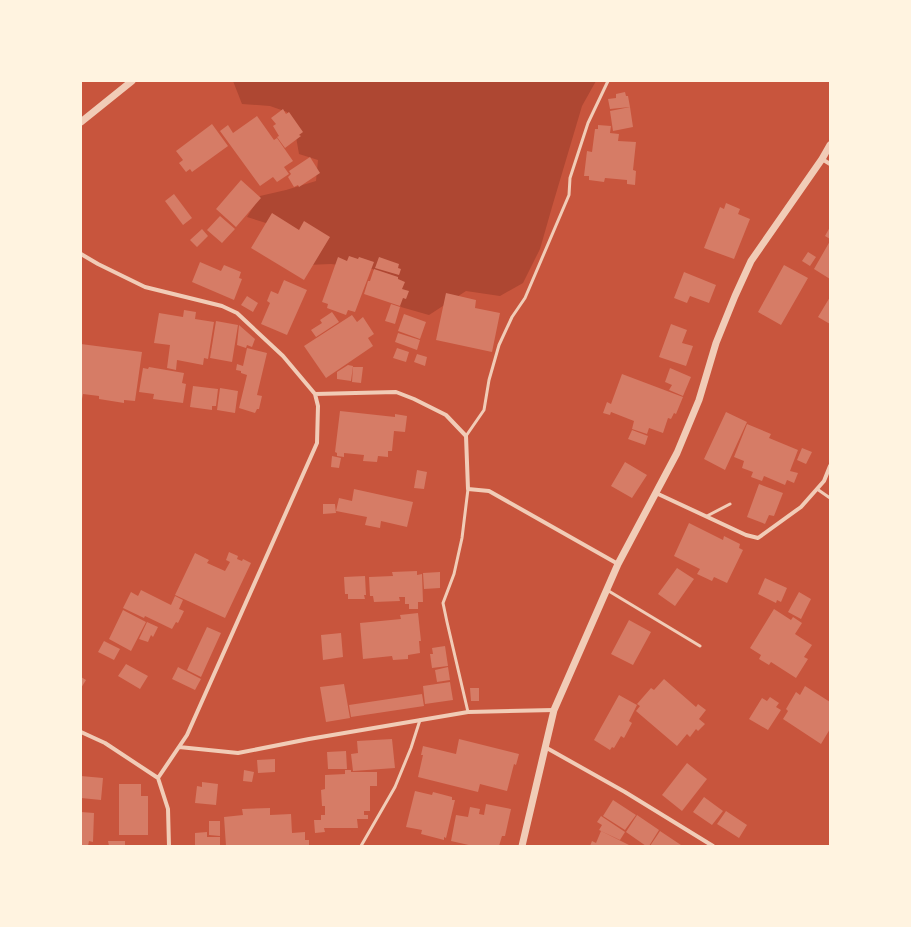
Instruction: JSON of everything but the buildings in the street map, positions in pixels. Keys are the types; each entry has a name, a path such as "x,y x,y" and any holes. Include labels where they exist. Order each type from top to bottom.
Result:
{"street":[{"path":"81,122 132,81"},
{"path":"522,846 554,710 618,564 677,453 699,400 716,343 735,296 751,261 822,159 830,145"},
{"path":"822,159 830,164"},
{"path":"81,254 145,287 222,306 237,312 283,356 315,394 318,406 317,443 187,735 158,778"},
{"path":"315,394 396,392 414,398 446,415 466,436 468,489 489,491 618,564"},
{"path":"656,493 746,535 758,538 801,507 824,481 830,466"},
{"path":"179,747 238,753 309,739 468,712 554,710"},
{"path":"81,732 106,743 158,778 168,809 168,846"},
{"path":"545,747 625,792 713,846"}],"lane":[{"path":"466,436 484,410 489,380 499,345 512,317 525,298 569,195 570,178 588,123 608,81"},
{"path":"468,489 462,538 454,574 443,603 468,712"},
{"path":"817,489 830,498"},
{"path":"707,516 730,504"},
{"path":"606,590 700,646"},
{"path":"361,846 395,788 411,748 420,720"}],"shaded area":[{"path":"233,81 596,81 582,106 540,249 523,283 500,296 466,291 429,315 401,307 373,269 331,264 307,265 282,228 247,217 260,196 316,181 318,160 299,154 295,131 287,112 270,106 242,104"}]}
